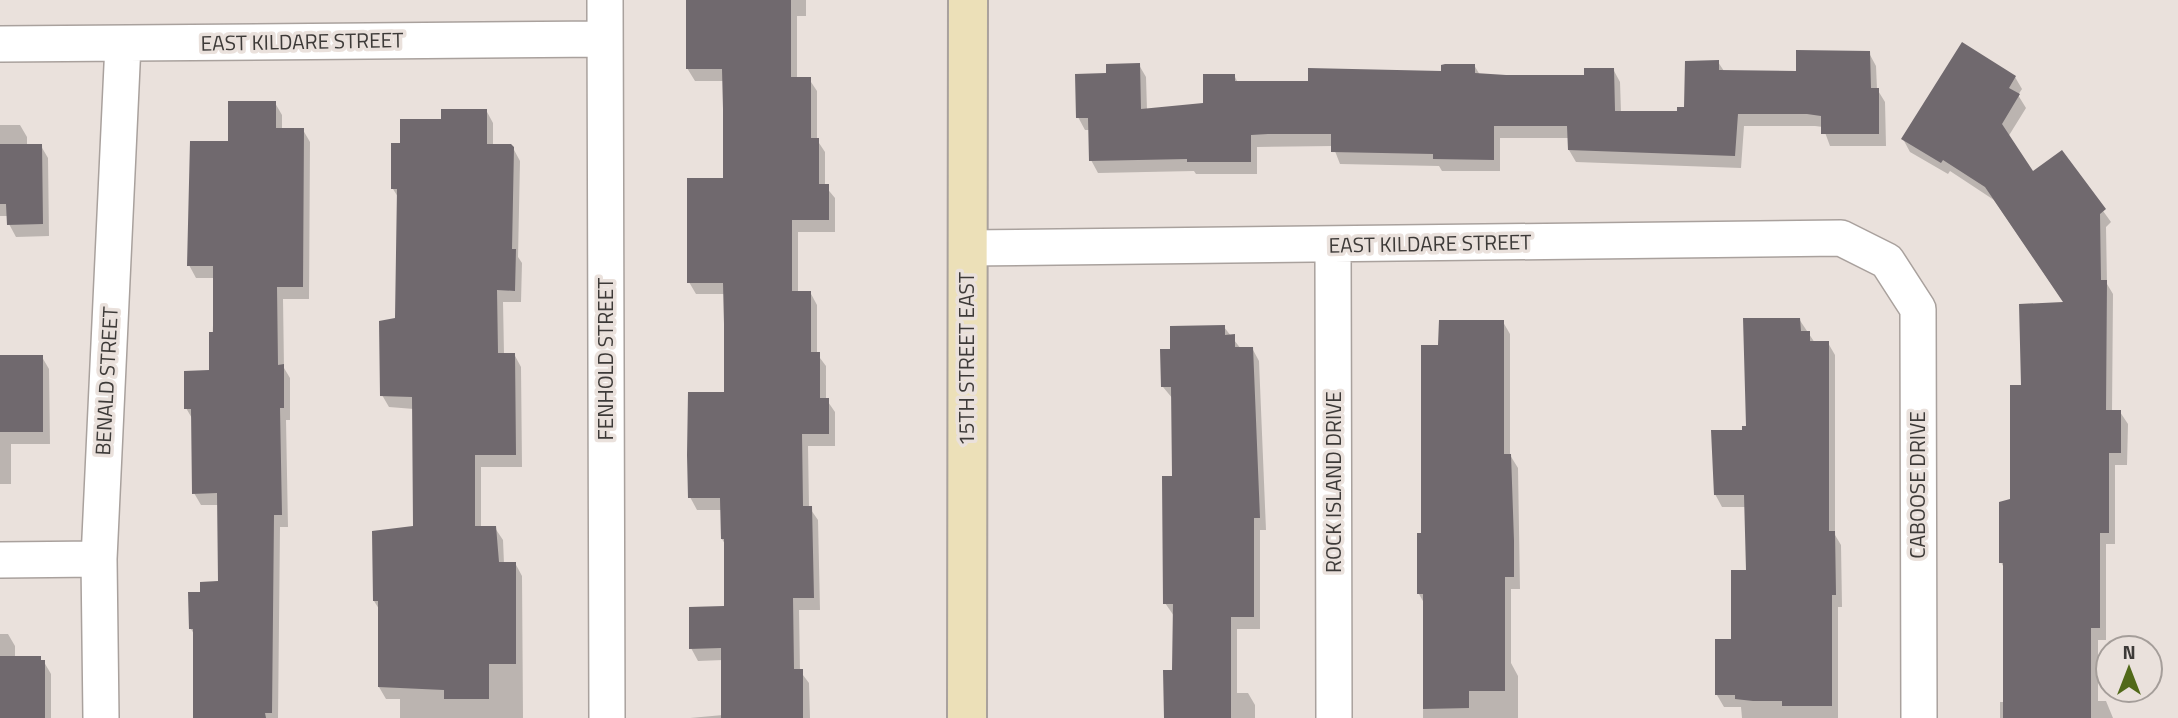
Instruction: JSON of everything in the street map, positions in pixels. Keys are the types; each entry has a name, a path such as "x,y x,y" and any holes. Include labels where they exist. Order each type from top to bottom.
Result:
{"street":[{"name":"FENHOLD STREET","path":"605,0 607,718"},
{"name":"15TH STREET EAST","path":"967,718 968,0"},
{"name":"EAST KILDARE STREET","path":"0,44 605,39"},
{"name":"BENALD STREET","path":"101,718 99,559 123,44"},
{"name":"EAST KILDARE STREET","path":"967,248 1333,246 1841,238 1887,261"},
{"name":"ROCK ISLAND DRIVE","path":"1333,246 1334,718"},
{"name":"CABOOSE DRIVE","path":"1887,261 1918,309 1919,718"},
{"path":"0,560 99,559"}],"building":[{"path":"686,0 791,0 791,77 811,77 811,138 819,138 819,184 829,184 829,220 792,220 792,291 811,291 811,352 820,352 820,398 829,398 829,434 802,434 803,506 812,506 814,598 793,598 794,669 803,669 803,718 721,718 721,648 689,649 689,607 724,606 724,539 721,539 720,498 688,498 687,455 688,392 724,392 724,324 723,283 687,283 687,178 723,178 723,109 722,69 686,69"},
{"path":"1962,42 2016,76 2009,88 2020,94 2002,124 2033,171 2062,150 2106,209 2100,214 2101,280 2107,280 2106,410 2121,410 2121,453 2109,453 2109,533 2100,533 2100,628 2091,628 2091,718 2003,718 2003,563 1999,563 1999,502 2010,499 2010,385 2021,385 2019,304 2063,302 1985,187 1943,160 1941,163 1901,139"},
{"path":"1796,50 1870,51 1871,88 1879,88 1879,134 1821,134 1821,116 1807,114 1738,114 1735,156 1568,150 1567,126 1494,126 1494,160 1433,159 1433,154 1331,152 1331,134 1268,134 1251,135 1251,162 1187,162 1187,159 1089,161 1088,118 1076,118 1075,74 1106,73 1106,64 1140,63 1141,109 1203,103 1203,74 1235,74 1235,81 1308,81 1308,68 1441,71 1441,65 1445,64 1475,64 1475,73 1506,75 1584,75 1584,68 1614,68 1615,111 1677,111 1677,107 1684,107 1685,61 1719,60 1719,70 1796,71"},
{"path":"228,101 276,101 276,128 304,128 303,287 277,287 278,365 284,364 284,408 280,408 282,515 274,515 272,713 265,713 266,718 193,718 193,629 189,629 188,592 200,592 200,582 218,581 217,493 192,494 191,409 184,409 184,371 209,370 209,332 213,332 213,266 187,266 190,141 228,141"},
{"path":"441,109 487,109 487,144 511,144 514,147 512,249 516,249 515,291 497,290 498,353 515,353 516,455 475,455 475,526 496,526 499,562 516,562 516,664 489,664 489,699 444,699 444,690 378,687 378,601 373,601 372,531 413,526 412,397 380,396 379,321 395,318 397,189 391,189 391,143 400,143 400,119 441,119"},
{"path":"0,144 42,144 43,224 7,225 6,204 0,204"},
{"path":"1743,318 1800,318 1801,331 1810,331 1810,341 1829,341 1829,531 1835,531 1836,595 1832,595 1832,706 1782,706 1782,701 1753,701 1735,699 1735,695 1715,695 1715,639 1731,639 1731,570 1746,570 1744,495 1714,495 1711,430 1742,430 1742,426 1746,426"},
{"path":"1439,320 1504,320 1504,454 1511,454 1514,577 1505,577 1505,691 1469,691 1469,708 1423,709 1423,594 1417,594 1417,533 1421,533 1421,345 1438,345"},
{"path":"1225,325 1225,335 1235,334 1235,347 1253,347 1260,518 1254,518 1254,617 1231,617 1231,718 1164,718 1163,670 1172,670 1173,604 1163,604 1162,476 1172,476 1171,387 1161,387 1160,349 1170,349 1170,326"},
{"path":"0,355 43,355 43,432 0,432"},
{"path":"0,656 41,656 41,660 45,660 45,718 0,718"}]}
